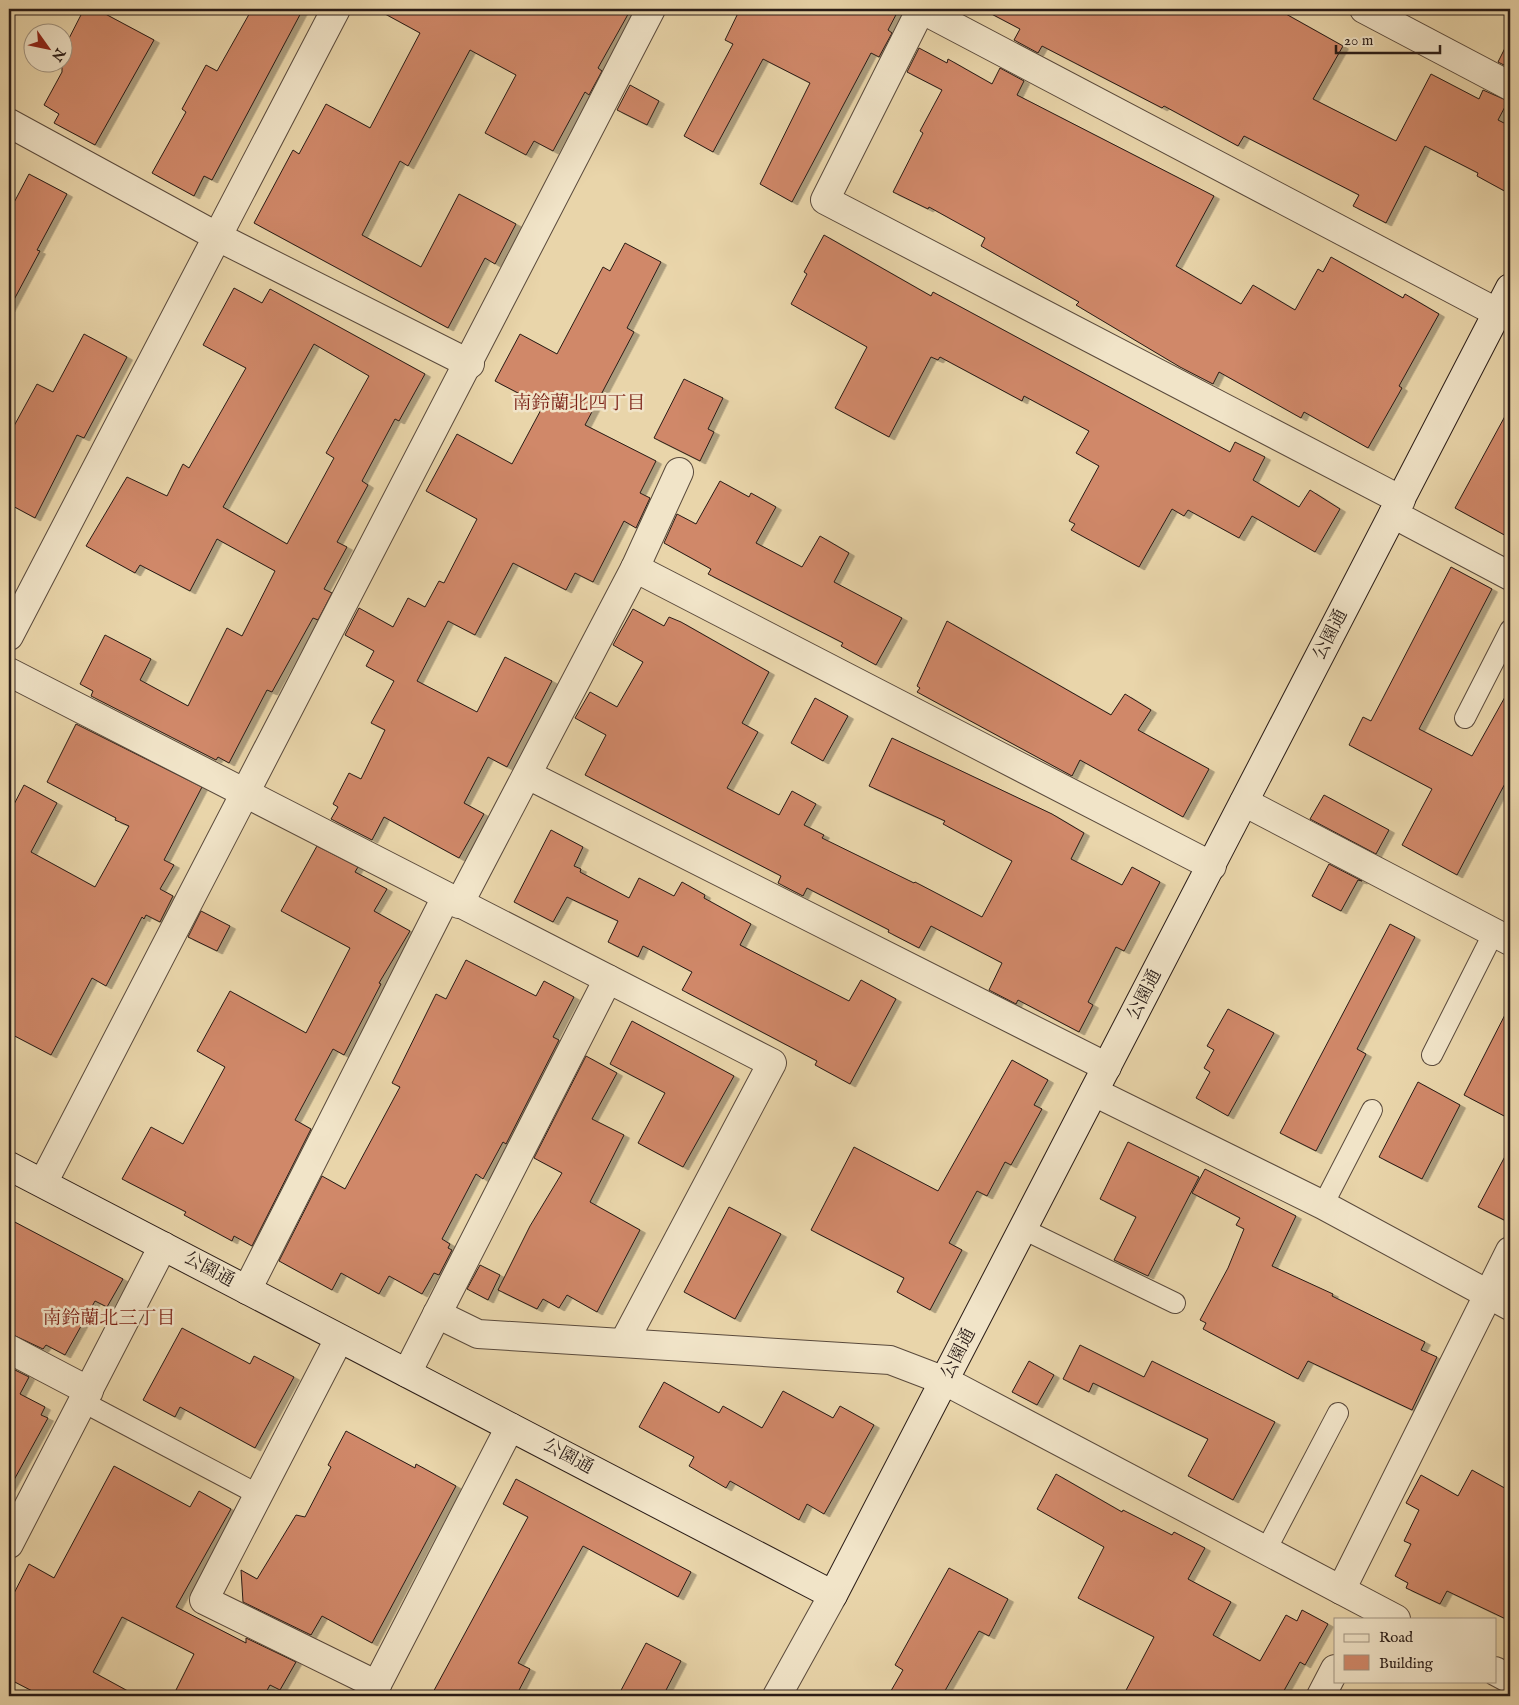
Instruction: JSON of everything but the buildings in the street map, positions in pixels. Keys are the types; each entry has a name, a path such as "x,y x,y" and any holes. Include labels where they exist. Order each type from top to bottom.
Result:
{"street":[{"path":"9,636 336,9"},
{"path":"43,1183 245,790 470,364 651,9"},
{"path":"1498,313 921,9 825,200 1397,507 1510,576"},
{"path":"1364,9 1510,86"},
{"path":"9,123 218,237 470,364"},
{"name":"公園通","path":"9,1166 833,1595 1510,288"},
{"path":"246,1290 452,900 528,775 635,568 679,472"},
{"path":"635,568 1212,866"},
{"path":"9,672 245,790 452,900 772,1063 624,1342"},
{"path":"528,775 1107,1067"},
{"path":"1244,802 1502,936"},
{"path":"407,1373 608,979"},
{"path":"1094,1092 1323,1205 1499,1300"},
{"path":"9,1544 163,1246"},
{"path":"1342,1590 1499,1300 1510,1251"},
{"path":"437,1314 478,1334 890,1360 945,1381 1342,1590 1365,1612 1392,1618"},
{"path":"339,1339 204,1600 374,1691 510,1427"},
{"path":"9,1350 86,1396"},
{"path":"777,1696 833,1595"},
{"path":"1321,1696 1334,1671"},
{"path":"1496,1672 1510,1679"}],"lane":[{"path":"1465,718 1510,630"},
{"path":"1432,1056 1502,936"},
{"path":"1323,1205 1372,1110"},
{"path":"1023,1229 1175,1304"},
{"path":"86,1396 259,1495"},
{"path":"1266,1550 1338,1413"}],"district":[{"name":"南鈴蘭北四丁目","path":"579,404"},
{"name":"南鈴蘭北三丁目","path":"109,1319"}]}
